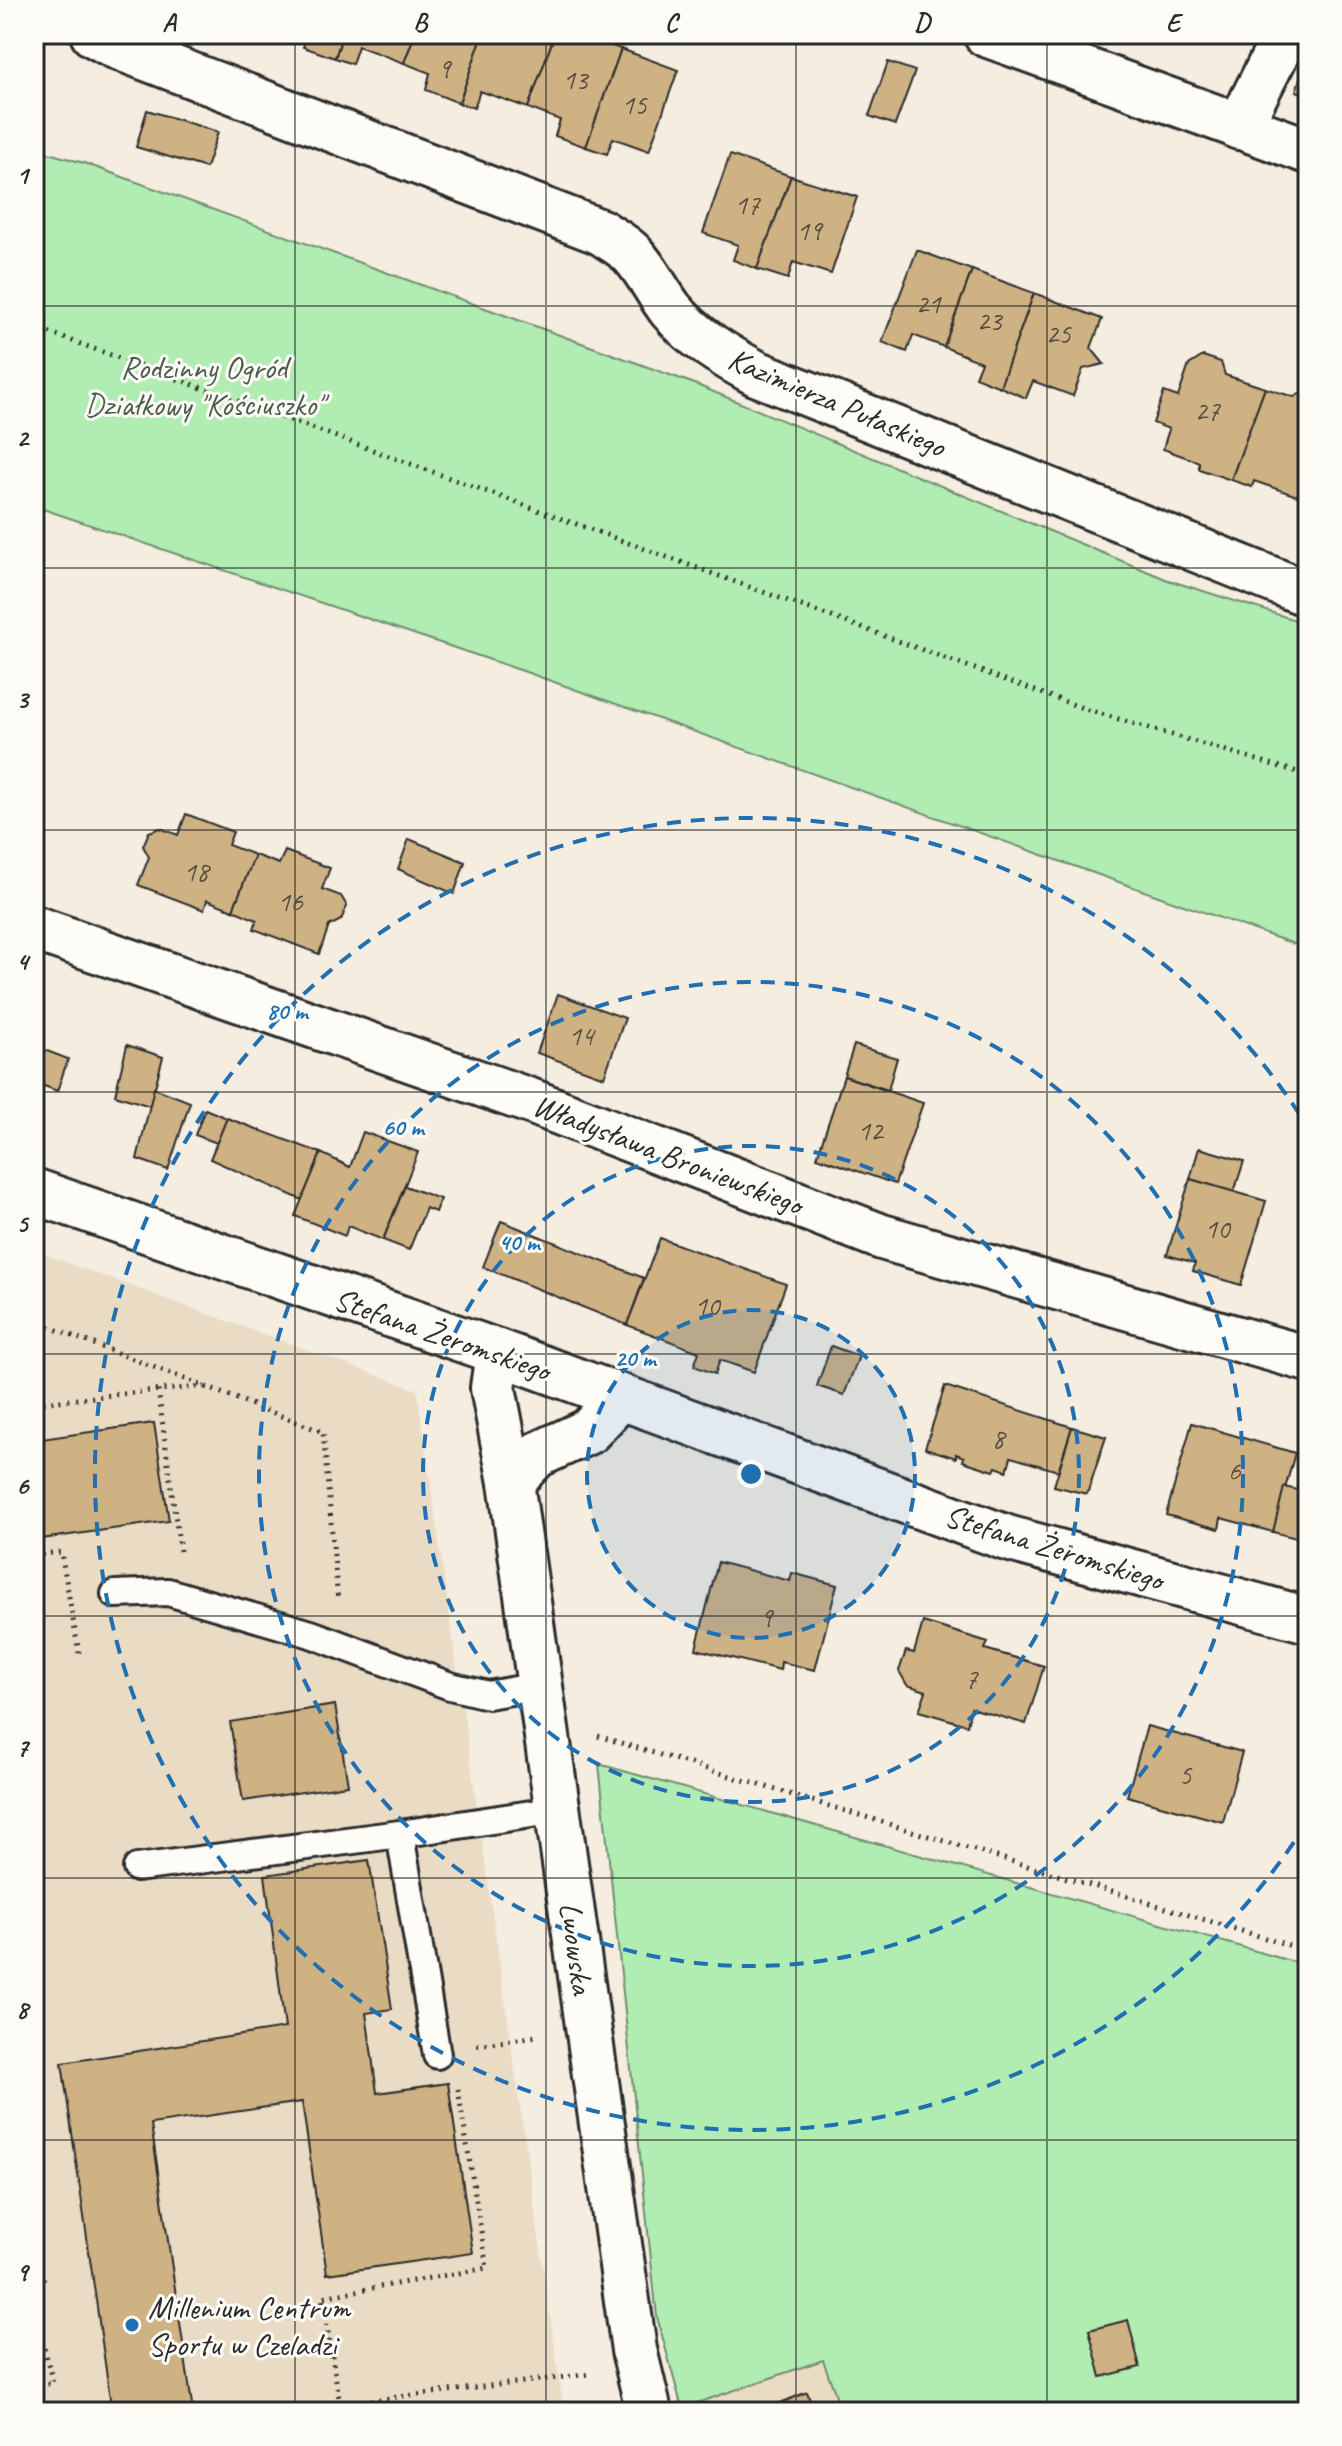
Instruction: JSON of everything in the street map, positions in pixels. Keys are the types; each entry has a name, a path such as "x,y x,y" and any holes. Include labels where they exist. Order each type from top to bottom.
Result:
{"street":[{"name":"Kazimierza Pułaskiego","path":"93,34 130,51 601,232 630,252 671,310 692,331 716,351 756,373 1308,594"},
{"path":"986,34 1308,151"},
{"path":"1239,127 1286,34"},
{"name":"Władysława Broniewskiego","path":"34,928 533,1102 882,1237 1308,1359"},
{"name":"Stefana Żeromskiego","path":"34,1191 498,1352 1007,1538 1308,1620"},
{"name":"Lwowska","path":"498,1352 493,1388 511,1482 634,2350 649,2412"},
{"path":"511,1482 537,1455 589,1431 621,1397"}],"lane":[{"path":"115,1594 168,1592 311,1634 450,1686 488,1695 539,1686"},
{"path":"137,1868 558,1810"},
{"path":"400,1834 437,2055"}],"path":[{"path":"34,327 1088,710 1308,775"},
{"path":"34,1273 40,1240"},
{"path":"34,1321 323,1432 341,1625 337,1644"},
{"path":"34,1367 40,1403 208,1387"},
{"path":"158,1390 181,1557"},
{"path":"34,1555 61,1552 79,1653"},
{"path":"548,1736 580,1730 1308,1951"},
{"path":"467,2046 512,2040"},
{"path":"457,2080 487,2268 322,2297 340,2404 562,2377"},
{"path":"34,2256 44,2280 36,2316 53,2383 34,2386"}],"shaded area":[{"path":"34,1251 417,1390 564,2412 34,2412"},
{"path":"823,2360 842,2412 684,2412 682,2408"}],"green space":[{"name":"Rodzinny Ogród Działkowy \"Kościuszko\"","path":"34,149 84,163 692,383 1168,580 1308,624 1308,949 523,671 34,506"},
{"path":"599,1764 1308,1966 1308,2412 842,2412 823,2360 682,2408 657,2317"}],"building":[{"path":"308,34 343,34 335,58 303,47"},
{"path":"343,34 415,34 404,63 358,46 352,64 335,58"},
{"path":"415,34 483,34 459,103 426,90 430,73 404,63"},
{"path":"483,34 555,34 528,108 480,91 474,108 459,103"},
{"path":"555,34 577,34 621,49 586,147 555,136 560,120 528,108"},
{"path":"621,49 678,70 649,151 613,138 607,154 586,147"},
{"path":"1308,53 1308,95 1296,91"},
{"path":"888,62 915,71 895,125 869,116"},
{"path":"147,110 218,132 206,168 136,147"},
{"path":"730,155 791,176 757,269 733,260 738,245 703,233"},
{"path":"791,176 857,197 831,274 793,262 788,279 757,269"},
{"path":"917,250 972,270 944,347 913,335 907,352 882,342"},
{"path":"972,270 1034,293 1000,387 975,377 981,362 944,347"},
{"path":"1034,293 1102,319 1091,348 1104,364 1083,369 1073,396 1033,381 1026,398 1000,387"},
{"path":"1203,356 1221,362 1225,375 1265,388 1231,480 1199,469 1199,462 1163,449 1169,429 1153,423 1164,392 1178,397 1189,365"},
{"path":"1265,388 1294,397 1303,392 1308,394 1308,477 1304,477 1297,496 1254,481 1252,487 1231,480"},
{"path":"34,570 43,573 34,607"},
{"path":"186,814 233,832 228,845 255,855 233,910 207,900 204,910 138,885 149,857 143,846 149,832 160,828 178,835"},
{"path":"409,839 465,862 454,894 398,869"},
{"path":"285,851 330,868 322,889 341,896 347,906 341,920 329,926 319,954 254,929 257,920 233,910 255,855 279,864"},
{"path":"558,994 625,1018 604,1077 537,1053"},
{"path":"127,1045 163,1057 150,1106 115,1095"},
{"path":"854,1045 897,1058 888,1090 844,1076"},
{"path":"34,1046 68,1059 57,1091 34,1082"},
{"path":"844,1076 923,1103 895,1184 817,1157"},
{"path":"154,1088 190,1102 168,1170 137,1159"},
{"path":"205,1109 227,1118 217,1143 195,1135"},
{"path":"227,1118 321,1153 302,1200 210,1159"},
{"path":"363,1132 418,1152 383,1240 348,1226 345,1236 295,1216 321,1153 350,1167"},
{"path":"1199,1148 1244,1161 1234,1192 1190,1179"},
{"path":"1190,1179 1266,1201 1241,1285 1193,1271 1195,1263 1167,1255"},
{"path":"405,1186 440,1199 435,1212 426,1208 409,1250 383,1240"},
{"path":"501,1221 644,1278 627,1325 483,1267"},
{"path":"660,1238 786,1284 754,1372 720,1360 715,1374 694,1366 699,1352 627,1325"},
{"path":"831,1346 859,1356 844,1395 817,1386"},
{"path":"945,1386 1072,1427 1058,1471 1011,1457 1007,1471 996,1467 994,1471 963,1461 964,1457 956,1454 956,1458 925,1448"},
{"path":"154,1423 169,1521 34,1540 34,1440"},
{"path":"1192,1423 1295,1453 1273,1532 1221,1518 1219,1529 1166,1515"},
{"path":"1072,1427 1106,1437 1087,1494 1054,1486"},
{"path":"1284,1487 1308,1492 1308,1541 1273,1532"},
{"path":"718,1562 790,1581 792,1573 837,1585 815,1670 781,1662 780,1670 696,1649"},
{"path":"923,1622 988,1642 985,1649 1044,1666 1026,1724 971,1708 967,1725 919,1711 926,1691 907,1685 899,1671 906,1651 914,1653"},
{"path":"335,1705 348,1785 243,1801 230,1722"},
{"path":"1147,1726 1242,1752 1223,1822 1127,1796"},
{"path":"369,1860 392,2009 366,2013 377,2093 448,2083 473,2253 327,2274 302,2102 151,2124 193,2412 112,2412 62,2063 285,2028 265,1875"},
{"path":"1128,2320 1140,2367 1101,2377 1089,2330"},
{"path":"807,2392 815,2412 761,2411"}],"place":[{"name":"Millenium Centrum Sportu w Czeladzi","path":"132,2325"}]}
